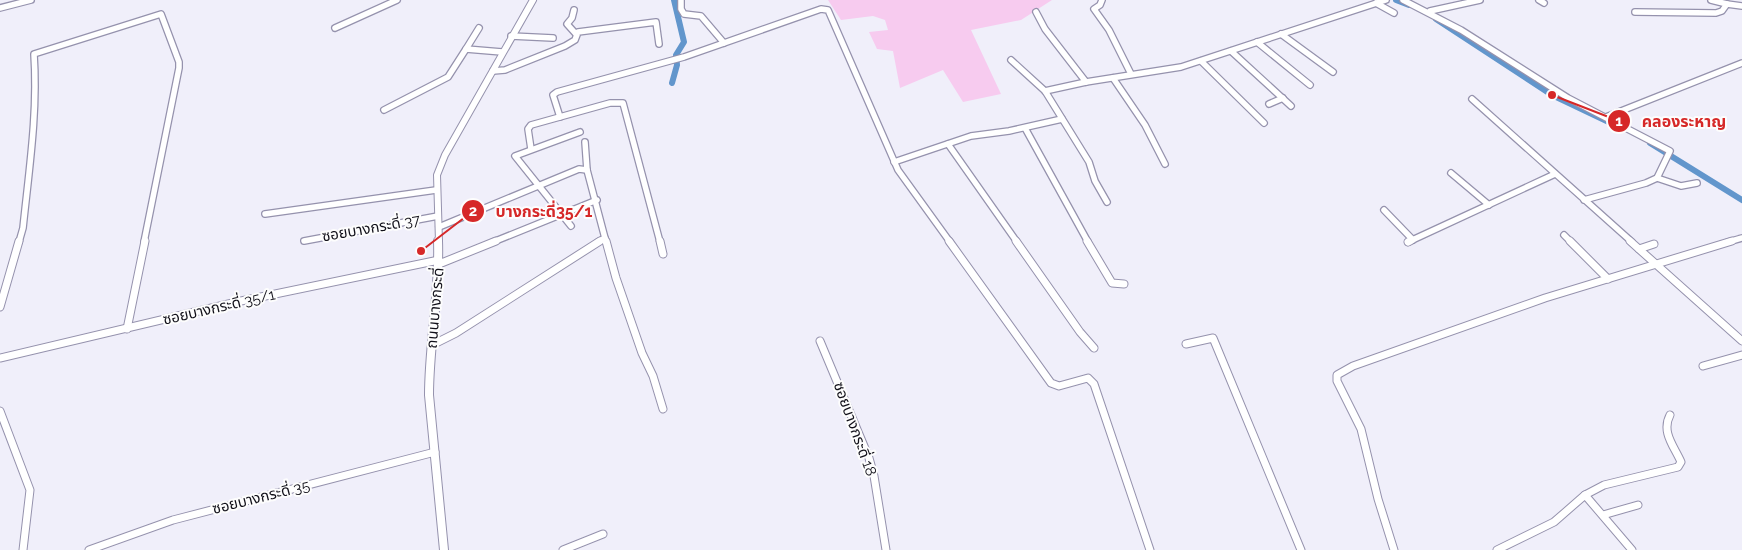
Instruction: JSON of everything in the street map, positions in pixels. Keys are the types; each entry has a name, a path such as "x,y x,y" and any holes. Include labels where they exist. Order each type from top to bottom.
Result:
{"street":[{"path":"0,8 31,0"},
{"path":"335,28 397,0"},
{"name":"ถนนบางกระดี่","path":"444,550 429,395 439,262 436,190 439,167 511,36 533,0"},
{"path":"681,0 681,9 684,14 701,16 724,43"},
{"path":"1102,0 1100,5 1094,9 1109,30 1132,74"},
{"path":"1045,91 1086,82 1181,67 1386,0"},
{"path":"1403,0 1430,10 1555,90 1670,151 1657,178 1646,183 1584,200"},
{"path":"1430,10 1480,0"},
{"path":"1711,0 1742,6"},
{"path":"1376,3 1394,13"},
{"path":"1635,12 1716,13 1722,11 1727,4"},
{"path":"560,117 553,95 557,92 684,57 821,9 828,10 894,162 923,204 1051,383 1054,386 1061,387 1080,379 1088,378 1092,380 1150,550"},
{"path":"574,10 572,18 567,24 576,34 656,22 659,44"},
{"path":"1036,12 1046,29 1086,82"},
{"path":"0,306 23,228 34,116 36,81 34,54 161,14 179,62 179,68 127,329"},
{"path":"384,110 448,77 479,28"},
{"path":"493,71 505,70 565,46 575,40 576,34"},
{"path":"1281,34 1333,72"},
{"path":"511,36 553,38"},
{"path":"1257,42 1310,85"},
{"path":"466,49 502,52"},
{"path":"1231,51 1291,106"},
{"path":"1011,60 1045,91 1089,162 1095,181 1107,202"},
{"path":"1201,60 1264,123"},
{"path":"1606,117 1742,63"},
{"path":"1113,78 1145,125 1165,164"},
{"path":"1269,104 1283,98"},
{"path":"1472,99 1742,341"},
{"path":"531,149 529,126 615,102 623,103 628,115 663,254"},
{"path":"894,162 971,136 1025,128 1062,119"},
{"path":"1025,128 1107,276 1112,283 1124,284"},
{"path":"571,226 515,158 518,154 580,132"},
{"path":"585,142 587,170 597,200 616,278 642,353 653,376 663,409"},
{"path":"948,144 1080,332 1094,348"},
{"path":"439,227 575,170 587,170"},
{"path":"1451,173 1488,205"},
{"path":"1384,210 1411,241 1555,174"},
{"path":"1657,178 1681,186 1697,183"},
{"path":"265,214 436,190"},
{"name":"ซอยบางกระดี่ 35/1","path":"0,358 241,301 439,262 563,215 597,200"},
{"name":"ซอยบางกระดี่ 37","path":"304,241 438,216"},
{"path":"1564,236 1608,279"},
{"path":"432,345 456,333 605,238"},
{"path":"1394,550 1378,499 1361,429 1337,381 1337,375 1353,366 1508,311 1742,238"},
{"path":"1639,249 1654,244"},
{"path":"1186,344 1213,338 1301,550"},
{"name":"ซอยบางกระดี่ 18","path":"820,341 869,458 874,476 886,550"},
{"path":"1703,366 1742,355"},
{"path":"0,411 30,490 23,550"},
{"path":"1496,550 1533,534 1554,522 1586,495 1604,485 1678,467 1681,462 1666,432 1666,421 1670,415"},
{"name":"ซอยบางกระดี่ 35","path":"89,550 174,520 434,452"},
{"path":"1586,495 1632,550"},
{"path":"1603,515 1638,505"},
{"path":"563,550 603,534"}],"shaded area":[{"path":"828,0 1052,0 1021,20 971,30 1001,94 963,102 943,70 900,88 893,51 877,49 869,32 888,30 885,20 873,16 841,20"}],"waterway":[{"path":"672,83 677,65 676,55 684,42 674,0"},
{"path":"1396,0 1409,5"},
{"path":"1436,19 1552,95 1615,125"},
{"path":"1650,143 1742,200"}],"place":[{"name":"คลองระหาญ","path":"1552,95"},
{"name":"บางกระดี่35/1","path":"421,251"}]}
